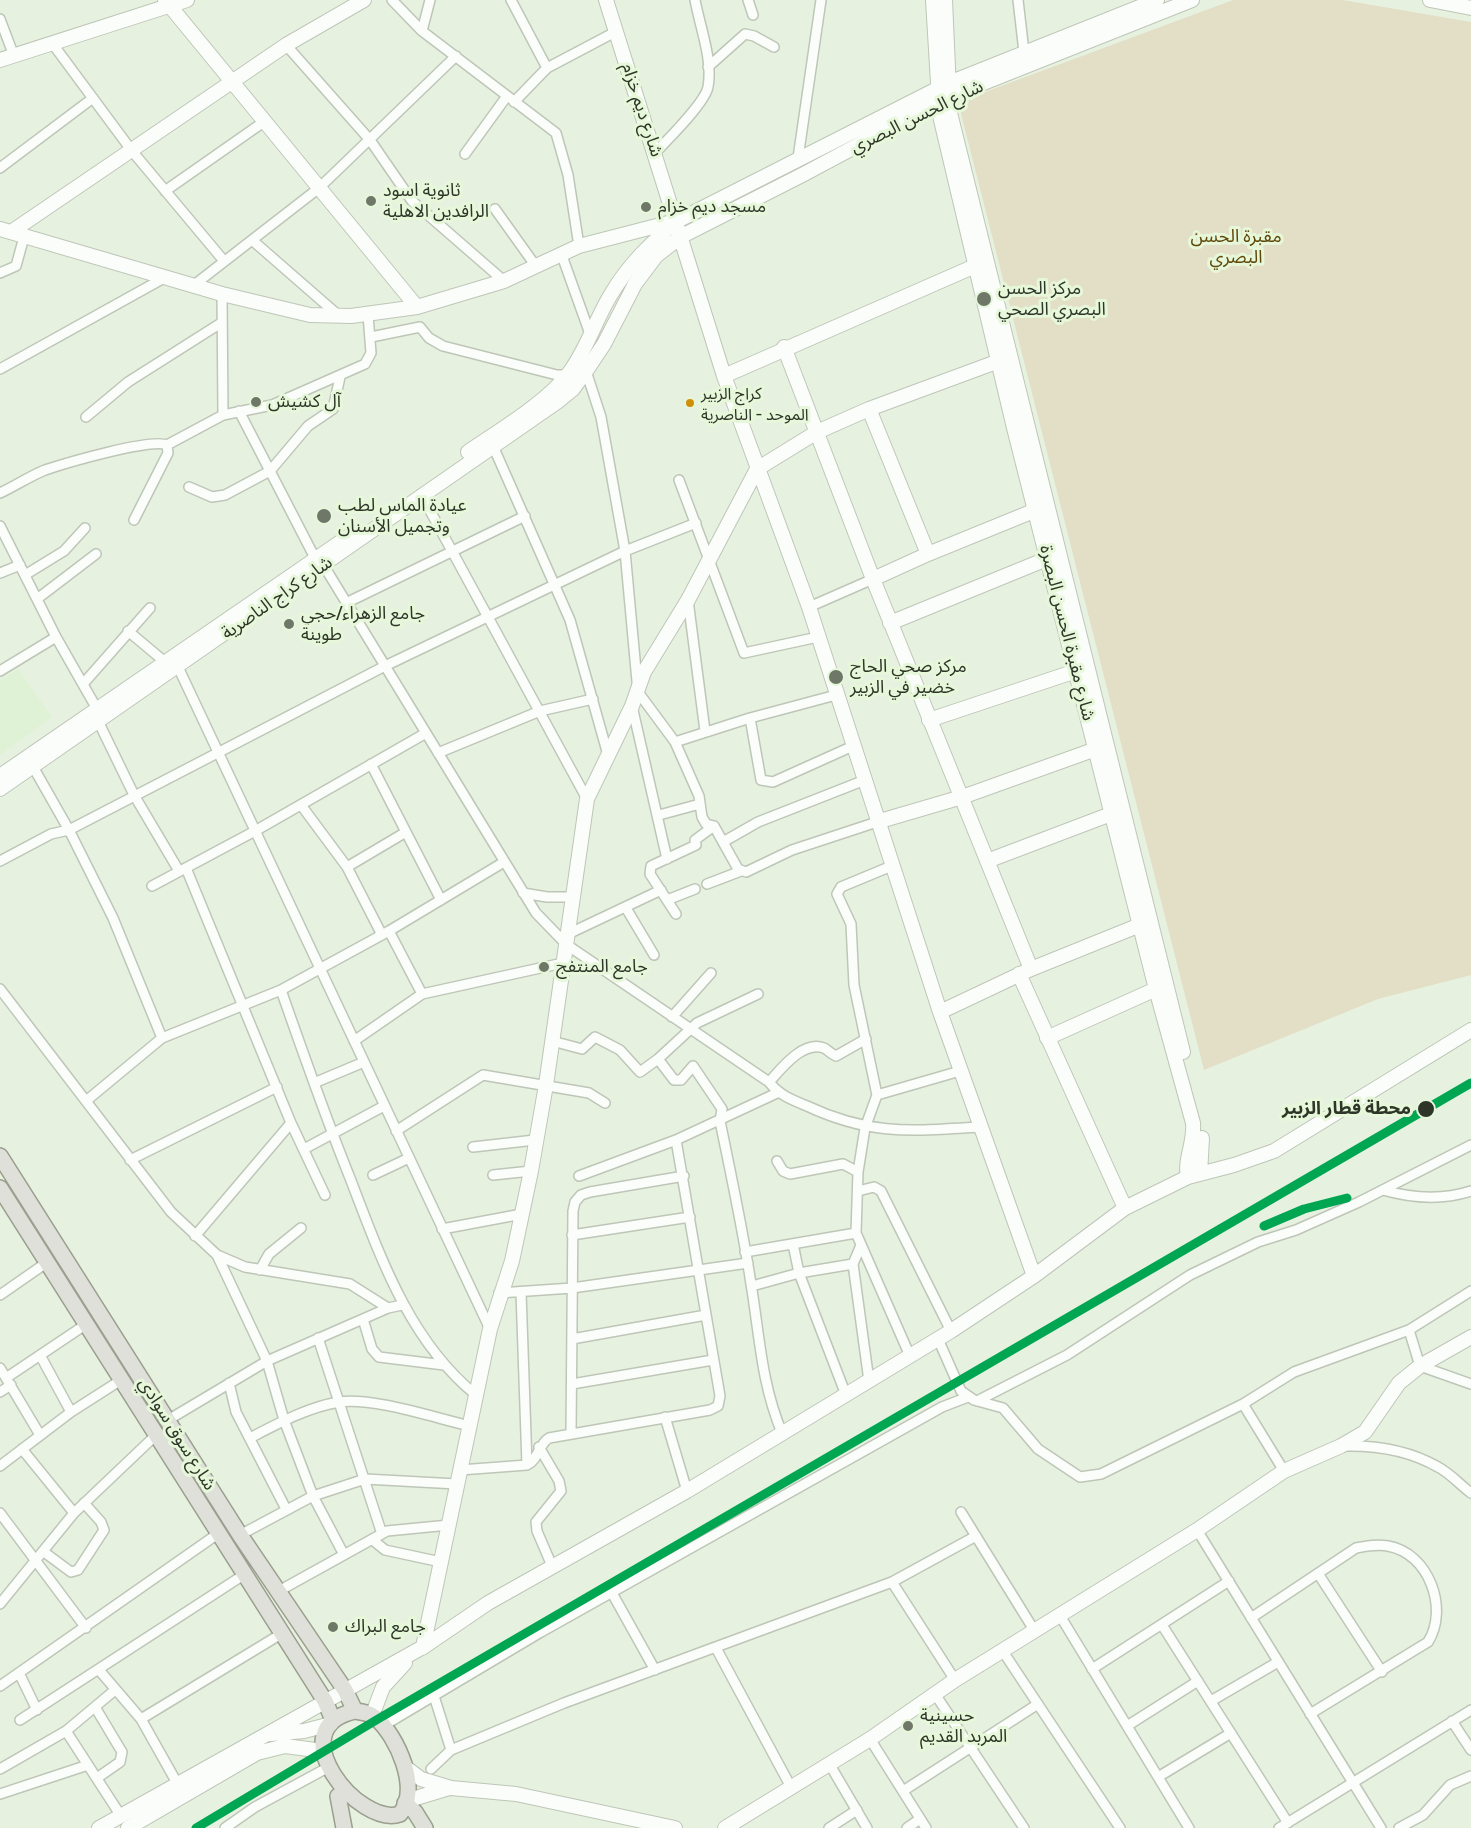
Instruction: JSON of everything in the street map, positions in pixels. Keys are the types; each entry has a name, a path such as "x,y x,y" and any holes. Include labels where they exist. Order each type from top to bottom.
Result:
{"main road":[{"name":"شارع سوق سوادي","path":"0,1156 240,1535 345,1690 355,1711"},
{"name":"شارع سوق سوادي","path":"0,1188 5,1208 49,1261 109,1361 325,1701 332,1722"},
{"path":"109,1361 125,1351"},
{"path":"338,1793 360,1818 375,1823 391,1824 406,1802 408,1782 405,1767 378,1721 355,1711 332,1722 323,1750 327,1768 338,1793 344,1828"},
{"path":"406,1802 425,1828"}],"street":[{"path":"0,60 167,3 187,0"},
{"path":"12,232 286,45 364,0"},
{"path":"392,0 422,31 556,133 568,176 579,246"},
{"path":"422,31 430,0"},
{"path":"511,0 547,68"},
{"name":"شارع ديم خزام","path":"606,0 656,152 724,376 809,607 940,1012 1034,1276"},
{"path":"656,152 685,120 708,89 708,67 695,0"},
{"path":"748,0 753,15"},
{"path":"798,158 821,0"},
{"path":"933,0 944,92"},
{"path":"944,92 945,0"},
{"path":"1018,0 1024,52"},
{"name":"شارع الحسن البصري","path":"677,220 798,158 944,92 1024,52 1157,0"},
{"name":"شارع الحسن البصري","path":"682,236 804,174 944,92 1192,0"},
{"path":"1430,0 1471,8"},
{"path":"167,3 417,307 420,327 429,338 443,346 556,375 567,375"},
{"path":"0,20 14,56"},
{"path":"465,154 510,99 547,68 617,31"},
{"path":"708,67 745,34 754,36 774,47"},
{"path":"52,43 132,152 224,261"},
{"path":"286,45 370,140 412,201 504,281"},
{"path":"194,285 320,188 456,56"},
{"name":"شارع مقبرة الحسن البصرة","path":"944,92 975,266 1014,428 1049,558 1071,621 1076,670 1156,990 1193,1123 1193,1142 1187,1166 1194,1175"},
{"name":"شارع مقبرة الحسن البصرة","path":"944,92 1028,423 1071,621 1200,1121 1194,1175"},
{"path":"0,168 93,98"},
{"path":"165,191 265,121"},
{"path":"495,209 536,265"},
{"path":"12,232 222,294 310,315 338,316 368,315 417,307 504,281 579,246 677,220"},
{"name":"شارع كراج الناصرية","path":"320,563 553,390 580,357 590,334 628,268 677,220"},
{"path":"0,273 16,266 12,232"},
{"name":"شارع كراج الناصرية","path":"0,789 171,664 557,402 573,389 604,344 634,284 657,256 682,236"},
{"path":"252,240 338,316"},
{"path":"561,253 590,334"},
{"path":"724,376 784,347 975,266"},
{"path":"0,369 164,278"},
{"path":"222,294 223,415"},
{"path":"167,445 223,415 273,405 340,377 368,361 371,337 368,315"},
{"path":"86,417 128,382 221,323"},
{"path":"371,337 420,327"},
{"path":"784,347 890,623 987,861 1047,1038 1125,1208"},
{"path":"999,361 869,409 817,432 757,469 688,600 644,672 632,706 587,799 546,1085 531,1171 512,1260 499,1293 490,1329 423,1647 389,1679 378,1696 378,1721 434,1696 942,1407 972,1399 1067,1354 1190,1275 1258,1242 1296,1230 1383,1190 1471,1145"},
{"path":"586,371 601,417 625,551 638,692 675,742 706,824 714,826 741,871"},
{"path":"189,487 212,497 219,496 270,471 308,426 333,409 340,377"},
{"path":"869,409 928,554"},
{"path":"239,411 320,563 536,914 690,1030 769,1082 777,1093 865,1128 909,1131 980,1127"},
{"path":"1014,428 1028,423"},
{"path":"0,493 44,471 139,445 159,441 167,445"},
{"path":"134,520 168,453 167,445"},
{"path":"493,446 570,620 609,756"},
{"path":"679,480 744,652 818,637"},
{"path":"421,494 587,799"},
{"path":"809,607 928,554 1036,510"},
{"path":"346,603 525,516"},
{"path":"0,861 51,834 69,830 385,666 488,616 625,551 696,524"},
{"path":"0,526 56,637 83,684 134,795 183,870 243,1005 291,1123 325,1195"},
{"path":"25,575 64,551 85,528"},
{"path":"37,599 96,554"},
{"path":"890,623 1049,558"},
{"path":"0,573 20,565"},
{"path":"688,600 705,731"},
{"path":"83,684 150,608"},
{"path":"128,631 171,664 217,752 490,1329"},
{"path":"0,671 56,637"},
{"path":"929,720 1076,670"},
{"path":"675,742 705,731 836,695"},
{"path":"438,753 540,711 593,699"},
{"path":"632,706 659,815 667,859"},
{"name":"شارع كراج الناصرية","path":"0,776 98,716"},
{"path":"750,718 759,775 761,780 766,782 797,773 854,746"},
{"path":"152,886 255,831 426,733"},
{"path":"707,884 792,850 962,797 1096,749"},
{"path":"371,764 441,900"},
{"path":"32,765 69,830 113,918 162,1038"},
{"path":"723,842 758,822 865,780"},
{"path":"301,804 346,867 422,994"},
{"path":"659,815 700,804"},
{"path":"987,861 1111,814"},
{"path":"676,914 649,870 651,866 696,845 695,840 714,826"},
{"path":"346,867 406,832"},
{"path":"86,1101 162,1038 280,990 385,933 504,862"},
{"path":"894,865 841,887 837,894 851,924 855,985 877,1095 865,1128 858,1172 856,1233 910,1356"},
{"path":"667,900 695,889"},
{"path":"567,939 661,890"},
{"path":"523,894 573,897"},
{"path":"626,908 654,955"},
{"path":"940,1012 1025,971 1140,925"},
{"path":"354,1041 422,994 563,963"},
{"path":"672,1017 711,973"},
{"path":"0,989 171,1212 217,1255 245,1267 350,1284 388,1308"},
{"path":"280,990 332,1133 402,1305 444,1365 476,1395"},
{"path":"1047,1038 1156,990"},
{"path":"552,1041 582,1049 595,1037 620,1050 640,1072 706,1018 758,994"},
{"path":"124,1822 177,1783 423,1647 466,1617 687,1491 938,1339 1034,1276 1125,1208 1194,1175 1234,1165 1274,1151 1471,1030"},
{"path":"769,1082 789,1062 808,1048 825,1049 836,1056 866,1039"},
{"path":"658,1059 674,1080 681,1080 693,1066 722,1109 720,1121 752,1286 766,1390 782,1433"},
{"path":"314,1083 364,1062"},
{"path":"877,1095 960,1071"},
{"path":"396,1131 483,1075 596,1095 605,1103"},
{"path":"130,1160 277,1087"},
{"path":"579,1176 676,1140 777,1093"},
{"path":"304,1149 384,1106"},
{"path":"195,1236 291,1123"},
{"path":"473,1147 535,1140"},
{"path":"240,1535 313,1496 365,1479 459,1477 527,1465 536,1458 539,1447 549,1438 710,1410 718,1406 720,1396 676,1140"},
{"path":"373,1175 409,1158"},
{"path":"777,1161 783,1171 790,1174 843,1164 858,1172"},
{"path":"493,1175 531,1171"},
{"path":"571,1433 572,1235 575,1202 581,1195 684,1176"},
{"path":"858,1191 874,1187 881,1191 951,1331"},
{"path":"1383,1190 1404,1196 1431,1197 1471,1191"},
{"path":"442,1229 522,1214"},
{"path":"572,1235 690,1217"},
{"path":"260,1270 269,1254 301,1228"},
{"path":"745,1252 856,1233"},
{"path":"793,1244 799,1273 846,1395"},
{"path":"861,1245 853,1264 869,1381"},
{"path":"217,1255 267,1361 284,1420 313,1496 343,1553"},
{"path":"0,1295 49,1261"},
{"path":"499,1293 572,1288 748,1263"},
{"path":"752,1286 799,1273 853,1264"},
{"path":"938,1339 961,1390 972,1399 1003,1408 1038,1449 1068,1471 1080,1477 1089,1477 1243,1404 1294,1372 1409,1330 1471,1291"},
{"path":"521,1292 527,1465"},
{"path":"168,1420 267,1361 388,1308 402,1305"},
{"path":"572,1340 706,1315"},
{"path":"363,1319 372,1349 379,1357 444,1365"},
{"path":"0,1392 8,1382 40,1355 88,1323"},
{"path":"1409,1330 1420,1366"},
{"path":"734,1826 870,1739 955,1680 1197,1530 1284,1471 1341,1446 1365,1432 1399,1383 1420,1366 1471,1337"},
{"path":"318,1338 382,1534"},
{"path":"40,1355 70,1412"},
{"path":"572,1384 713,1360"},
{"path":"1420,1366 1471,1384"},
{"path":"0,1368 40,1435"},
{"path":"0,1466 70,1412 121,1380"},
{"path":"229,1383 236,1412 286,1509"},
{"path":"250,1438 284,1420 339,1402 366,1403 470,1426"},
{"path":"1243,1404 1284,1471"},
{"path":"665,1417 687,1491"},
{"path":"0,1604 74,1513 156,1435"},
{"path":"1341,1446 1366,1446 1401,1452 1439,1467 1471,1493"},
{"path":"539,1447 561,1485 559,1496 536,1522 537,1531 552,1566"},
{"path":"22,1449 74,1513"},
{"path":"44,1552 71,1572 78,1570 104,1530 101,1522 84,1503"},
{"path":"961,1512 1034,1630"},
{"path":"0,1513 86,1628"},
{"path":"278,1592 343,1553 374,1540 382,1534 395,1529 449,1525"},
{"path":"1197,1530 1381,1828"},
{"path":"0,1686 219,1533"},
{"path":"431,1769 451,1750 564,1703 892,1582 976,1536"},
{"path":"374,1540 385,1550 441,1562"},
{"path":"1251,1618 1319,1575 1356,1548 1373,1545 1390,1546 1407,1554 1427,1574 1438,1610 1436,1630 1428,1641 1382,1672 1310,1714"},
{"path":"20,1720 245,1574"},
{"path":"1319,1575 1382,1672"},
{"path":"1092,1669 1229,1581"},
{"path":"892,1582 955,1680"},
{"path":"612,1593 655,1671"},
{"path":"1059,1614 1189,1828"},
{"path":"1162,1624 1231,1733 1284,1825 1471,1710"},
{"path":"141,1719 281,1634"},
{"path":"716,1648 792,1789"},
{"path":"1002,1650 1120,1828"},
{"path":"1211,1701 1278,1662"},
{"path":"99,1670 141,1719 177,1783"},
{"path":"19,1673 37,1710"},
{"path":"1127,1726 1198,1681"},
{"path":"0,1769 66,1731 115,1690"},
{"path":"935,1694 1024,1828"},
{"path":"434,1696 451,1750"},
{"path":"903,1791 1038,1704"},
{"path":"95,1707 122,1752 120,1761 97,1778"},
{"path":"1452,1721 1471,1750"},
{"path":"260,1737 332,1722"},
{"path":"66,1731 124,1822"},
{"path":"1158,1777 1231,1733"},
{"path":"870,1739 926,1828"},
{"path":"99,1828 124,1822 256,1753 285,1746 323,1750"},
{"path":"0,1794 87,1765"},
{"path":"830,1765 867,1828"},
{"path":"405,1767 421,1779 451,1788 516,1794 675,1828"},
{"path":"225,1828 255,1807 327,1768"},
{"path":"1399,1828 1423,1815 1450,1785 1471,1776"},
{"path":"406,1802 451,1788"},
{"path":"830,1828 857,1810"},
{"path":"907,1828 920,1819"}],"shaded area":[{"path":"18,669 52,717 0,755 0,680"}],"green space":[{"name":"مقبرة الحسن البصري","path":"1233,0 1343,0 1471,22 1471,975 1378,999 1204,1070 958,102"}],"transit line":[{"path":"196,1828 378,1719 1471,1083"},
{"path":"1264,1226 1304,1209 1347,1198"}],"place":[{"name":"ثانوية اسود الرافدين الاهلية","path":"371,201"},
{"name":"مسجد ديم خزام","path":"646,207"},
{"name":"مركز الحسن البصري الصحي","path":"984,299"},
{"name":"آل كشيش","path":"256,402"},
{"name":"كراج الزبير الموحد - الناصرية","path":"690,403"},
{"name":"عيادة الماس لطب وتجميل الأسنان","path":"324,516"},
{"name":"جامع الزهراء/حجي طوينة","path":"289,624"},
{"name":"مركز صحي الحاج خضير في الزبير","path":"836,677"},
{"name":"جامع المنتفج","path":"544,967"},
{"name":"محطة قطار الزبير","path":"1426,1109"},
{"name":"جامع البراك","path":"333,1627"},
{"name":"حسينية المربد القديم","path":"908,1726"}]}
